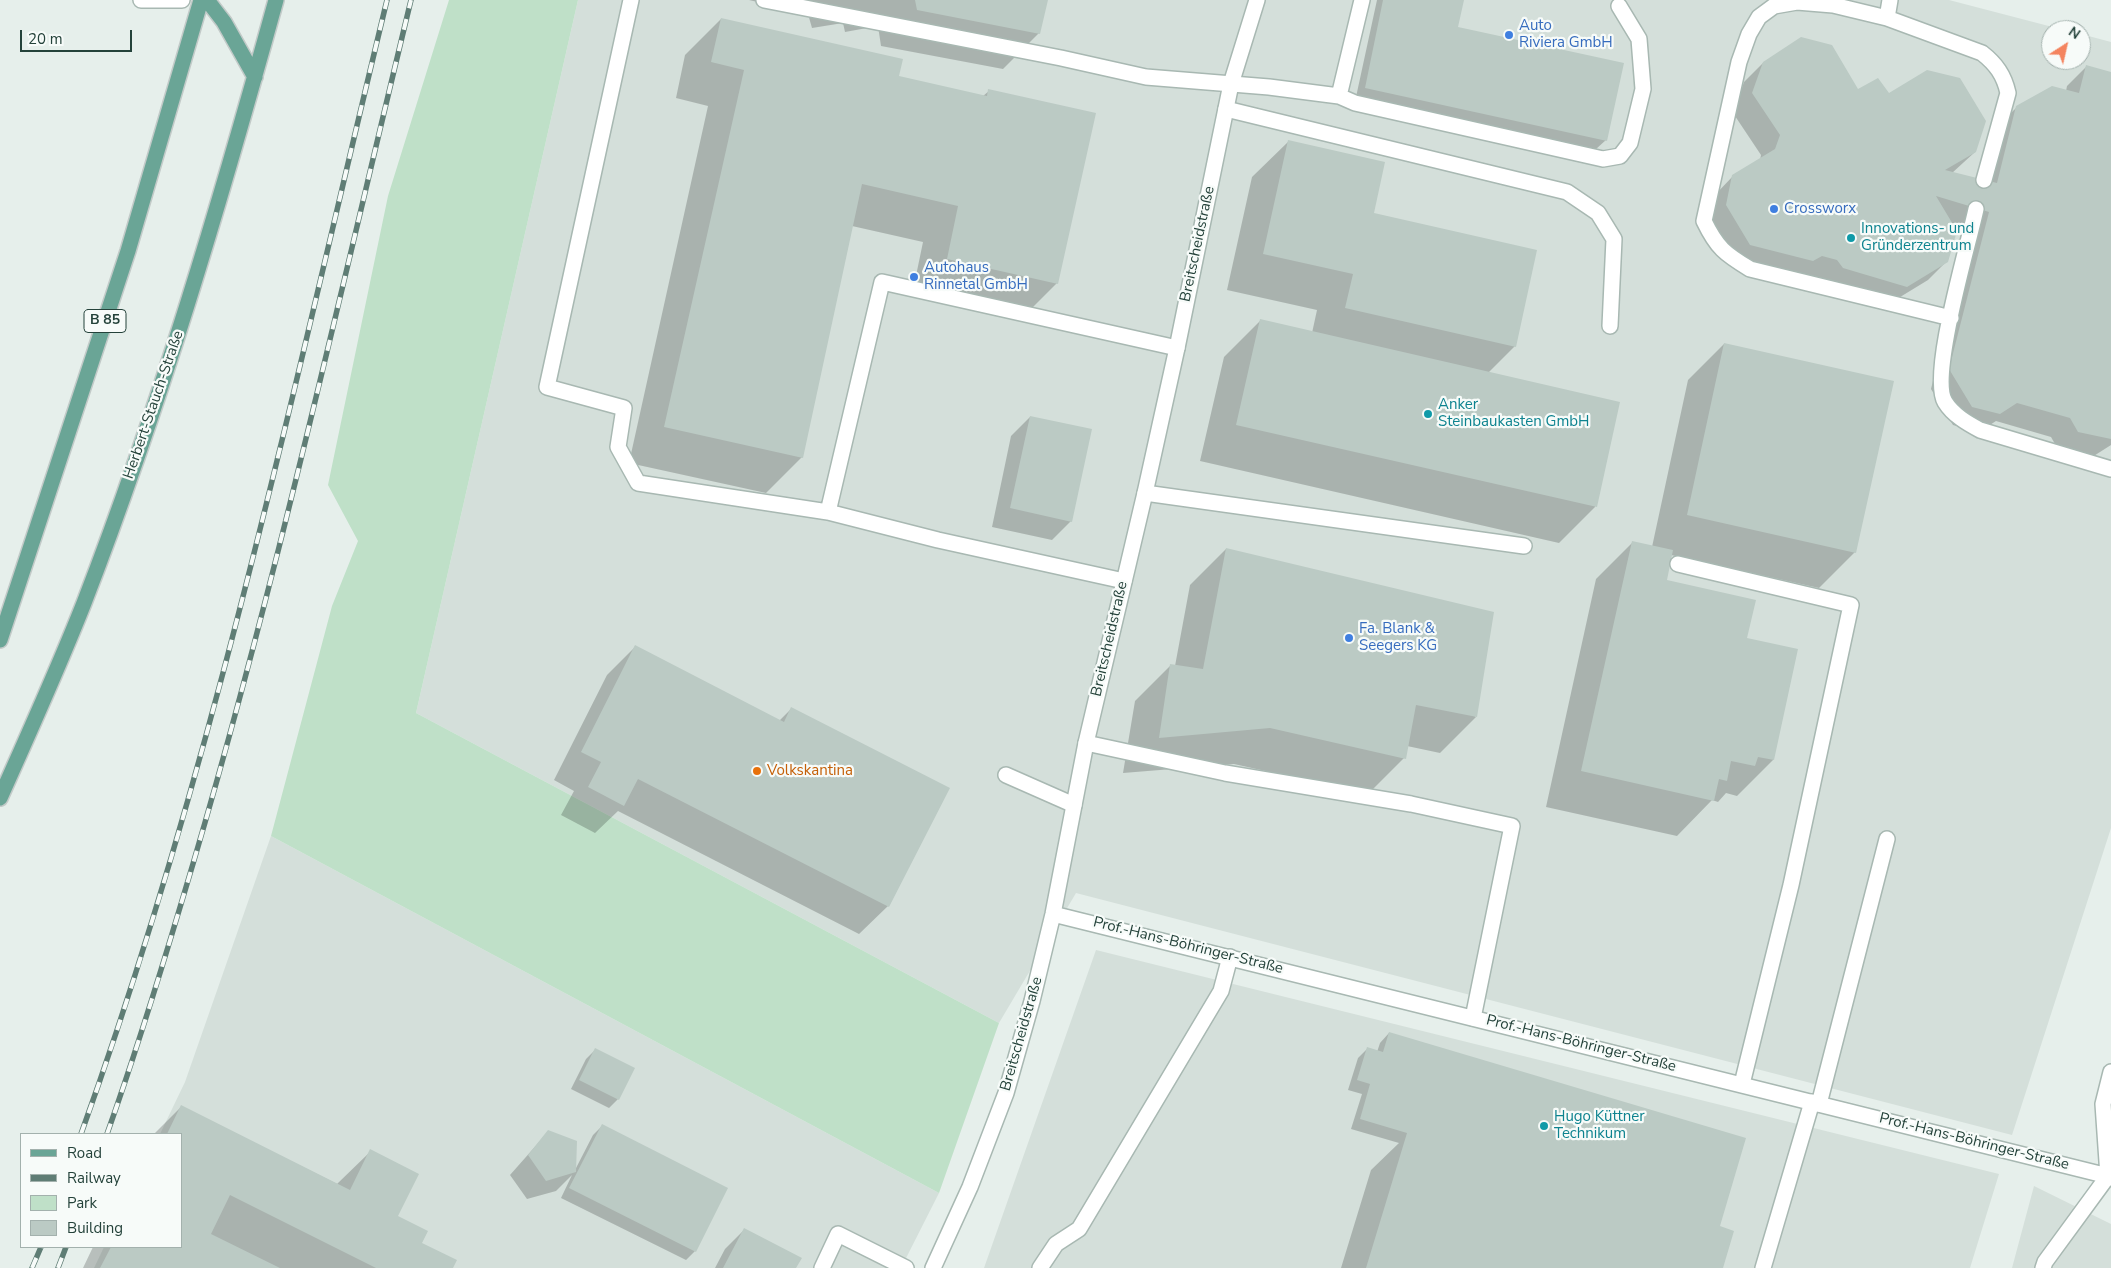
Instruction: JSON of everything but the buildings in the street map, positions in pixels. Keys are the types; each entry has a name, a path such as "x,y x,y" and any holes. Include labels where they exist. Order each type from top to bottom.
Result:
{"main road":[{"name":"B 85","path":"0,640 128,251 201,0"},
{"path":"207,0 224,22 255,76"},
{"name":"Herbert-Stauch-Straße","path":"0,798 84,604 120,507 184,316 276,0"}],"street":[{"path":"141,0 182,0"},
{"path":"631,0 547,387 624,408 618,447 638,483 828,512 938,540 1124,581"},
{"path":"764,0 1061,58 1146,77 1339,96 1355,103 1603,158 1620,156 1630,143 1643,89 1639,39 1619,6"},
{"name":"Breitscheidstraße","path":"933,1268 970,1187 1006,1093 1053,914 1086,743 1145,494 1231,84 1257,0"},
{"path":"1339,96 1362,0"},
{"path":"1887,18 1890,0"},
{"path":"1951,318 1750,269 1725,254 1710,234 1704,221 1739,62 1749,34 1758,17 1774,6 1797,2 1832,5 1887,18 1982,53 1995,63 2005,82 2008,93 1984,180"},
{"path":"1226,109 1567,192 1598,214 1614,239 1610,326"},
{"path":"1976,209 1951,318 1940,389 1944,401 1962,421 1980,430 2111,469"},
{"path":"828,512 882,282 1177,348"},
{"path":"1145,494 1524,546"},
{"path":"1678,564 1851,605 1786,904 1742,1084"},
{"path":"1086,743 1225,773 1411,804 1512,826 1473,1018"},
{"path":"1006,775 1074,805"},
{"path":"1763,1268 1816,1103 1887,839"},
{"name":"Prof.-Hans-Böhringer-Straße","path":"1053,914 2110,1177"},
{"path":"1040,1268 1056,1244 1079,1229 1221,991 1230,957"},
{"path":"2043,1268 2045,1262 2110,1177 2103,1104 2111,1072"},
{"path":"822,1268 838,1234 906,1268"}],"shaded area":[{"path":"578,0 1949,0 2041,24 2041,70 2091,70 2091,37 2111,42 2111,828 2012,1135 1076,893 999,1023 416,713"},
{"path":"271,836 939,1193 901,1268 94,1268 104,1248 182,1248 182,1133 160,1133 185,1082"},
{"path":"1096,950 1999,1174 1970,1268 984,1268"},
{"path":"2034,1186 2111,1224 2111,1268 2012,1268"}],"green space":[{"path":"449,0 578,0 416,713 999,1023 939,1193 271,836 332,606 358,541 328,485 388,196"}],"railway":[{"path":"81,1133 129,995 172,855 212,714 285,429 387,0"},
{"path":"107,1133 172,933 245,680 302,454 411,0"},
{"path":"32,1268 41,1248"},
{"path":"58,1268 66,1248"}],"place":[{"name":"Auto Riviera GmbH","path":"1509,35"},
{"name":"Crossworx","path":"1774,209"},
{"name":"Innovations- und Gründerzentrum","path":"1851,238"},
{"name":"Autohaus Rinnetal GmbH","path":"914,277"},
{"name":"Anker Steinbaukasten GmbH","path":"1428,414"},
{"name":"Fa. Blank & Seegers KG","path":"1349,638"},
{"name":"Volkskantina","path":"757,771"},
{"name":"Hugo Küttner Technikum","path":"1544,1126"}]}
